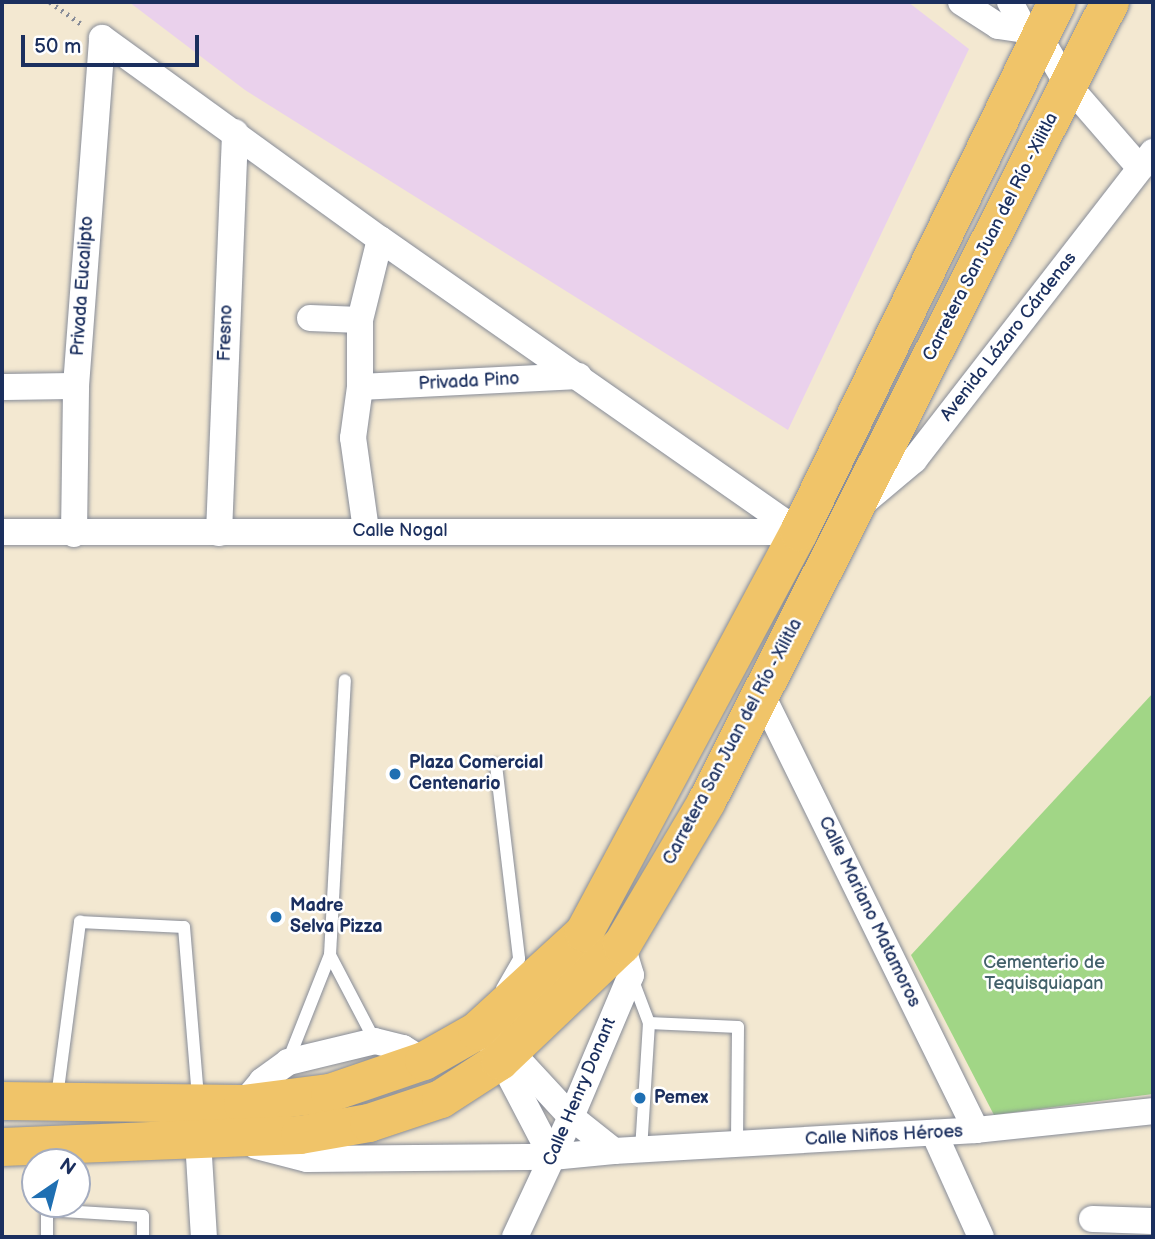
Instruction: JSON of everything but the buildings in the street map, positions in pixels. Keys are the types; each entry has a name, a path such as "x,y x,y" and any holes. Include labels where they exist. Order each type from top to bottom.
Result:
{"main road":[{"name":"Carretera San Juan del Río - Xilitla","path":"2,1101 57,1101 208,1127 300,1135 369,1123 441,1099 584,933 799,532 1032,34 1057,2"},
{"name":"Carretera San Juan del Río - Xilitla","path":"84,1148 208,1127 243,1104 330,1093 493,1041 626,960 1110,2"}],"street":[{"path":"961,2 998,26 1032,34"},
{"path":"1010,2 1068,85 1146,160"},
{"path":"102,38 380,239 799,532"},
{"name":"Privada Eucalipto","path":"74,534 76,386 102,38"},
{"name":"Fresno","path":"219,533 234,132"},
{"name":"Avenida Lázaro Cárdenas","path":"853,511 914,460 1146,160"},
{"path":"366,530 354,438 360,387 360,320 380,239"},
{"path":"310,318 360,320"},
{"name":"Privada Pino","path":"360,387 579,376"},
{"path":"2,387 76,386"},
{"name":"Calle Nogal","path":"2,533 366,530 799,532"},
{"name":"Calle Mariano Matamoros","path":"761,693 976,1130"},
{"name":"Calle Henry Donant","path":"515,1237 571,1117 626,960"},
{"path":"243,1104 262,1081 288,1062 375,1041 403,1048 424,1061"},
{"path":"493,1041 571,1117 614,1151"},
{"path":"493,1041 552,1157"},
{"name":"Calle Niños Héroes","path":"208,1127 307,1159 552,1157 641,1149 976,1130 1153,1111"},
{"path":"204,1237 208,1127"},
{"path":"934,1133 981,1237"},
{"path":"1092,1220 1153,1221"}],"lane":[{"path":"288,1062 330,955 345,680"},
{"path":"493,1041 519,959 496,765"},
{"path":"57,1101 80,922 184,927 208,1127"},
{"path":"330,955 375,1041"},
{"path":"626,960 649,1023 641,1149"},
{"path":"649,1023 738,1027 737,1144"},
{"path":"91,1211 143,1216 143,1237"},
{"path":"47,1218 47,1237"}],"path":[{"path":"50,2 102,38"}],"shaded area":[{"path":"129,2 908,2 969,49 788,430 245,90"}],"green space":[{"name":"Cementerio de Tequisquiapan","path":"1153,693 1153,1094 994,1115 911,955"}],"place":[{"name":"Plaza Comercial Centenario","path":"395,774"},
{"name":"Madre Selva Pizza","path":"276,917"},
{"name":"Pemex","path":"640,1098"}]}
